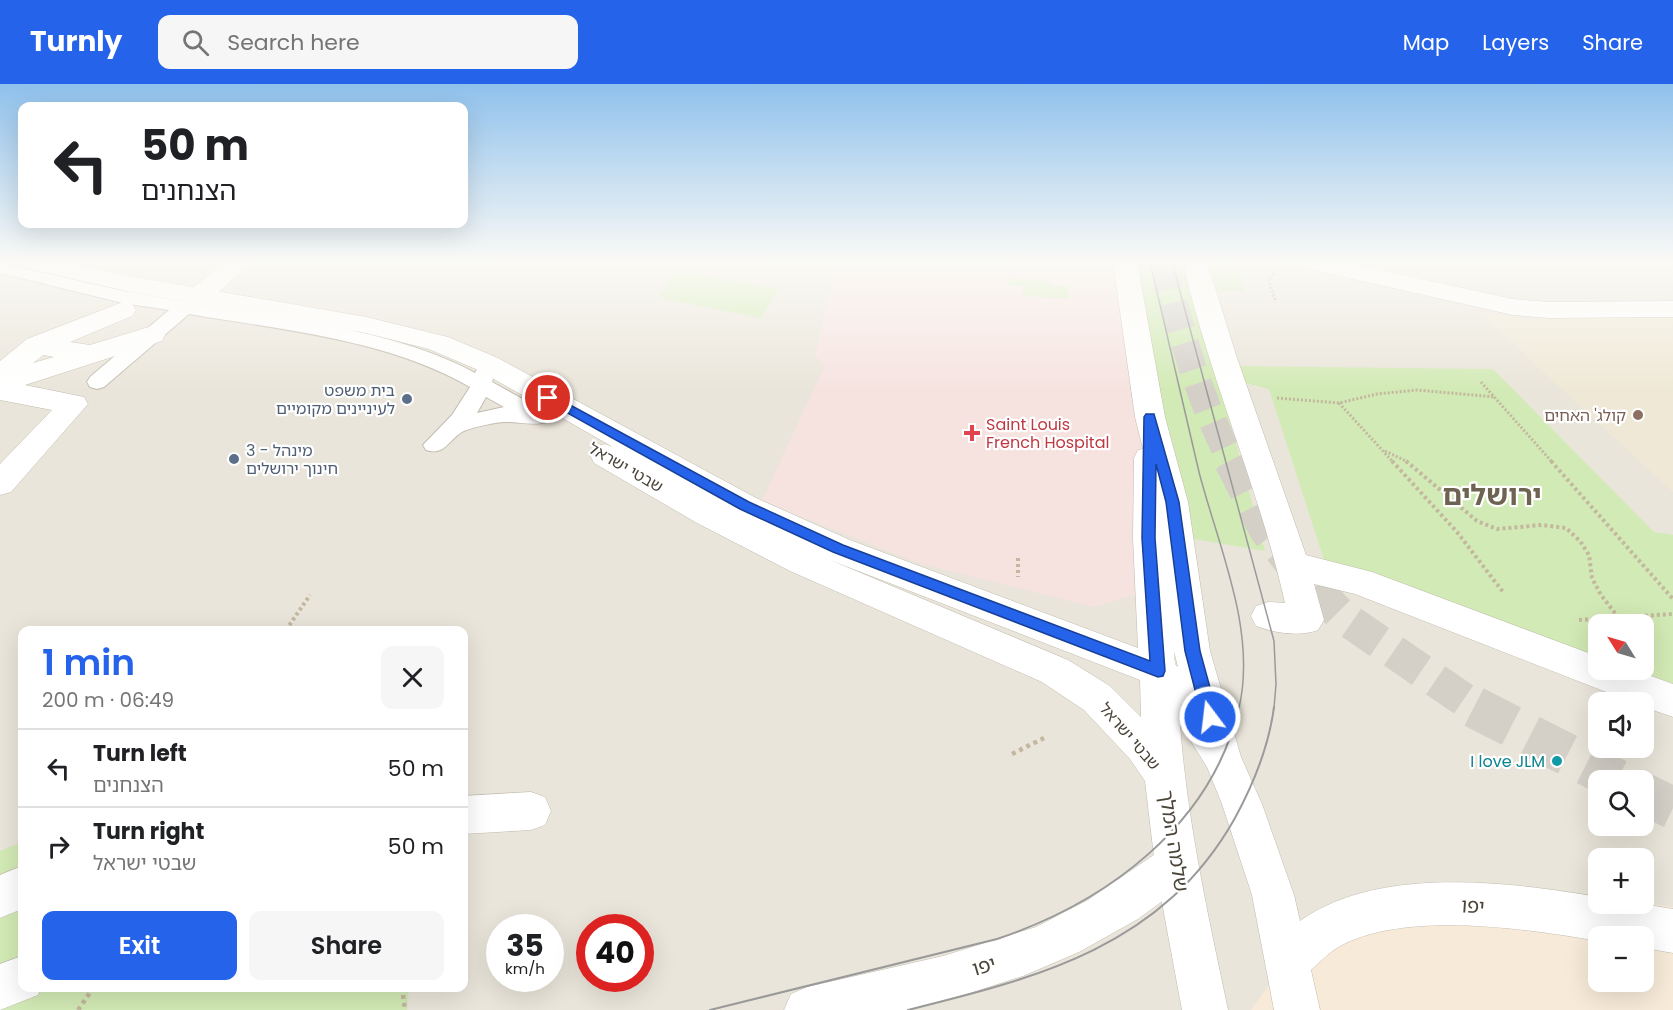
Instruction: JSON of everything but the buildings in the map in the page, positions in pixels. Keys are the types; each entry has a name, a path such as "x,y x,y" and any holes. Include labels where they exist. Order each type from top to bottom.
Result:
{"street":[{"name":"שבטי ישראל","path":"219,305 315,316 398,332 438,343 485,374 745,506 828,544 1158,671 1184,698 1222,757"},
{"path":"1132,305 1150,417 1172,502 1192,651 1222,757 1264,863 1297,1010"},
{"path":"1208,305 1235,396 1293,565 1306,620 1268,616"},
{"path":"1505,305 1549,310 1673,309"},
{"path":"0,376 37,345 123,310"},
{"path":"0,383 152,335"},
{"path":"37,345 91,354"},
{"path":"0,390 74,404 0,484"},
{"name":"שבטי ישראל","path":"538,417 775,549 1055,671 1097,698 1118,718 1144,747 1164,776"},
{"name":"שלמה המלך","path":"1150,417 1149,538 1164,776 1176,866 1205,1010"},
{"path":"1293,565 1360,582 1673,701"},
{"path":"468,815 531,811"},
{"name":"יפו","path":"807,1010 976,969 1025,954 1080,929 1113,910 1146,890 1176,866"},
{"path":"0,897 18,889"},
{"name":"יפו","path":"1288,962 1311,940 1328,929 1368,914 1400,906 1457,905 1508,909 1673,931"},
{"path":"0,987 18,980"}],"lane":[{"path":"97,382 187,305"},
{"path":"434,445 459,425 485,374"},
{"name":"שבטי ישראל","path":"485,374 538,417"},
{"path":"459,425 504,414 538,417"}],"path":[{"path":"1481,382 1673,599"},
{"path":"1235,396 1339,403 1377,394 1417,390 1496,397"},
{"path":"1339,403 1457,532 1505,596"},
{"path":"1382,450 1405,460 1477,521 1497,529 1542,525 1566,528 1580,541 1589,555 1592,578 1600,595 1616,614"},
{"path":"1018,558 1018,578"},
{"path":"289,626 310,595"},
{"path":"1654,615 1673,614"},
{"path":"1572,620 1588,619"},
{"path":"1012,754 1044,738"},
{"path":"78,1010 91,992"},
{"path":"403,992 405,1010"}],"shaded area":[{"name":"ירושלים","path":"0,305 1673,305 1673,1010 0,1010"},
{"name":"Saint Louis French Hospital","path":"827,305 1126,305 1176,582 1094,607 918,563 762,501 825,365 815,356"},
{"path":"1478,311 1531,320 1673,312 1673,492"},
{"path":"1487,886 1588,895 1588,914 1654,914 1654,904 1673,907 1673,1010 1251,1010 1293,951"}],"green space":[{"path":"698,305 768,305 761,318"},
{"path":"1143,305 1199,305 1265,551 1188,538"},
{"path":"1235,366 1493,369 1654,532 1673,535 1673,689 1648,680 1654,680 1654,614 1588,614 1588,658 1325,563 1269,389 1237,381"},
{"path":"18,844 18,992 409,992 407,1010 0,1010 0,851"}],"tunnel":[{"path":"1174,305 1200,389 1232,462"},
{"path":"1231,461 1266,530 1298,572 1343,617 1476,708"},
{"path":"1474,707 1597,770"},
{"path":"1654,799 1673,808"}],"tram line":[{"path":"1160,305 1199,472 1225,559 1239,619 1243,649 1243,678 1239,708"},
{"path":"1184,305 1274,641 1276,684 1274,708"},
{"path":"710,1010 997,939 1077,904 1115,880 1149,853 1180,823 1205,788 1225,749 1239,707"},
{"path":"908,1010 1005,984 1094,950 1135,926 1172,897 1206,862 1235,818 1260,764 1274,707"}],"place":[{"name":"בית משפט לעיניינים מקומיים","path":"407,399"},
{"name":"קולג' האחים","path":"1638,415"},
{"name":"Saint Louis French Hospital","path":"972,433"},
{"name":"3 - מינהל חינוך ירושלים","path":"234,459"},
{"name":"I love JLM","path":"1557,761"}],"district":[{"name":"ירושלים","path":"1492,495"}],"route":[{"path":"548,398 745,506 838,549 1158,671 1149,538 1150,417 1162,456 1172,502 1192,651 1210,717"}]}
